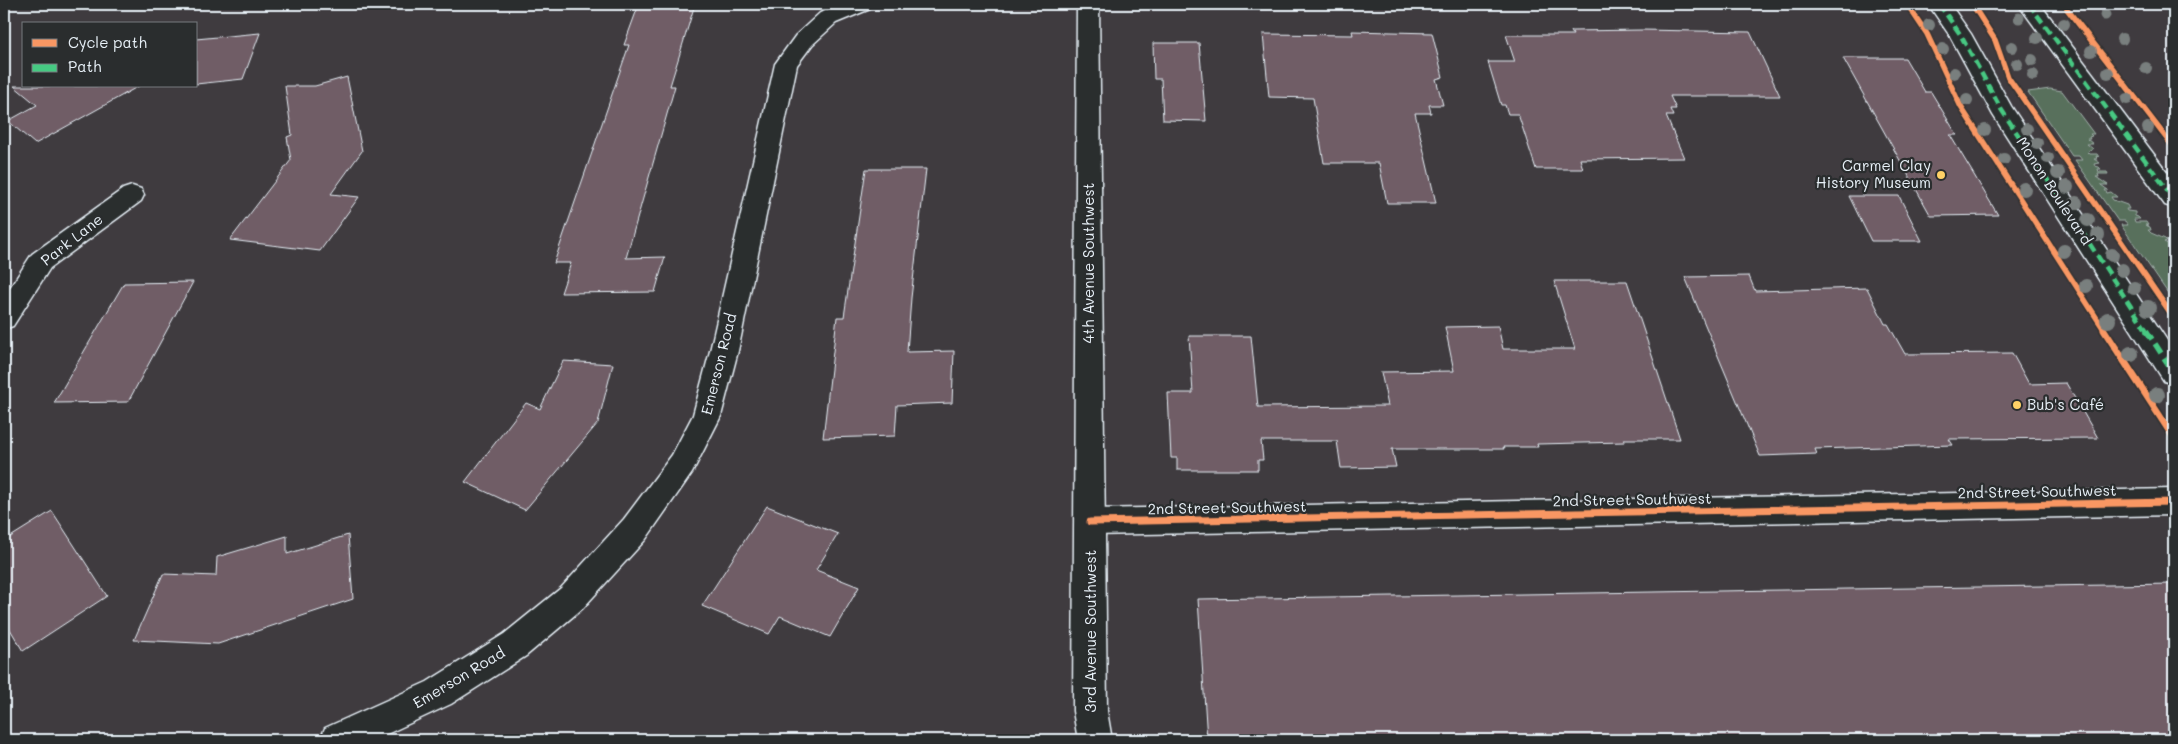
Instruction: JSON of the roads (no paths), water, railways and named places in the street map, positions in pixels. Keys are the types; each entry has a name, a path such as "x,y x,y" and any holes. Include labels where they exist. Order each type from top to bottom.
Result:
{"street":[{"name":"Emerson Road","path":"337,740 439,693 515,645 572,598 635,529 677,471 707,416 724,351 786,64 804,40 828,18 862,4"},
{"name":"4th Avenue Southwest","path":"1088,4 1090,522"},
{"name":"Monon Boulevard","path":"1940,4 1960,34 2000,109 2174,373"},
{"path":"2030,4 2174,199"},
{"name":"Park Lane","path":"4,319 42,261 132,194"},
{"name":"2nd Street Southwest","path":"1090,522 2174,502"},
{"name":"3rd Avenue Southwest","path":"1090,522 1090,711 1095,740"}],"place":[{"name":"Carmel Clay History Museum","path":"1941,175"},
{"name":"Bub's Café","path":"2017,405"}]}
